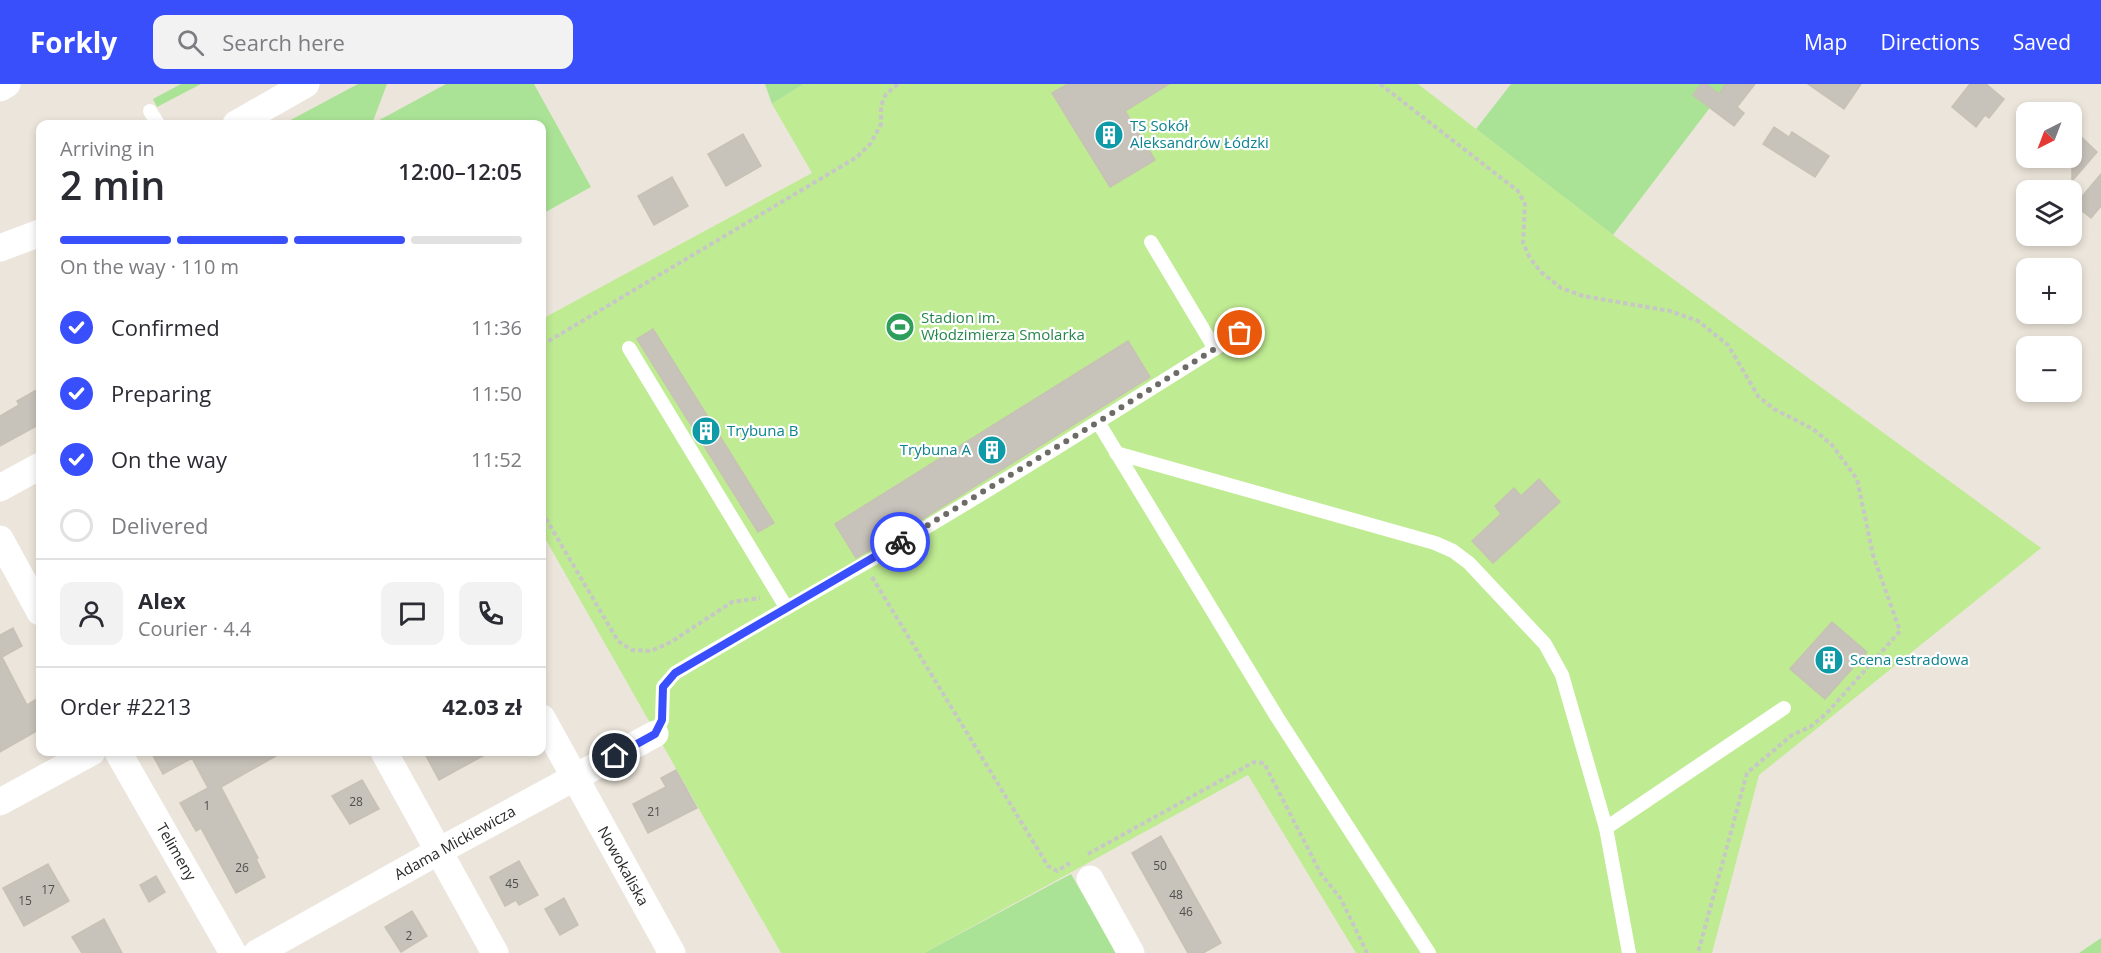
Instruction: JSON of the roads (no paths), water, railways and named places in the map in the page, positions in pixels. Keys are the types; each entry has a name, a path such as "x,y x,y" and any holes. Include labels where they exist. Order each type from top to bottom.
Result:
{"street":[{"path":"0,88 6,84"},
{"path":"243,120 306,84"},
{"path":"0,248 36,234"},
{"path":"0,488 36,468"},
{"path":"0,539 36,605"},
{"name":"Nowokaliska","path":"546,726 672,953"},
{"name":"Adama Mickiewicza","path":"257,953 655,734"},
{"path":"0,802 85,756"},
{"name":"Telimeny","path":"120,756 234,953"},
{"path":"386,756 495,953"},
{"path":"1090,879 1131,953"}],"lane":[{"path":"150,111 156,120"},
{"path":"1151,242 1215,349"},
{"path":"655,734 662,720 663,687 675,673 783,602 849,573 1240,333"},
{"path":"629,348 783,602"},
{"path":"1098,422 1277,717 1429,953"},
{"path":"1116,453 1435,543 1453,551 1469,563 1537,636 1562,675 1606,828 1629,953"},
{"path":"1606,828 1784,708"}],"place":[{"name":"TS Sokół Aleksandrów Łódzki","path":"1109,135"},
{"name":"Stadion im. Włodzimierza Smolarka","path":"900,327"},
{"name":"Trybuna B","path":"706,431"},
{"name":"Trybuna A","path":"992,450"},
{"name":"Scena estradowa","path":"1829,660"}]}
